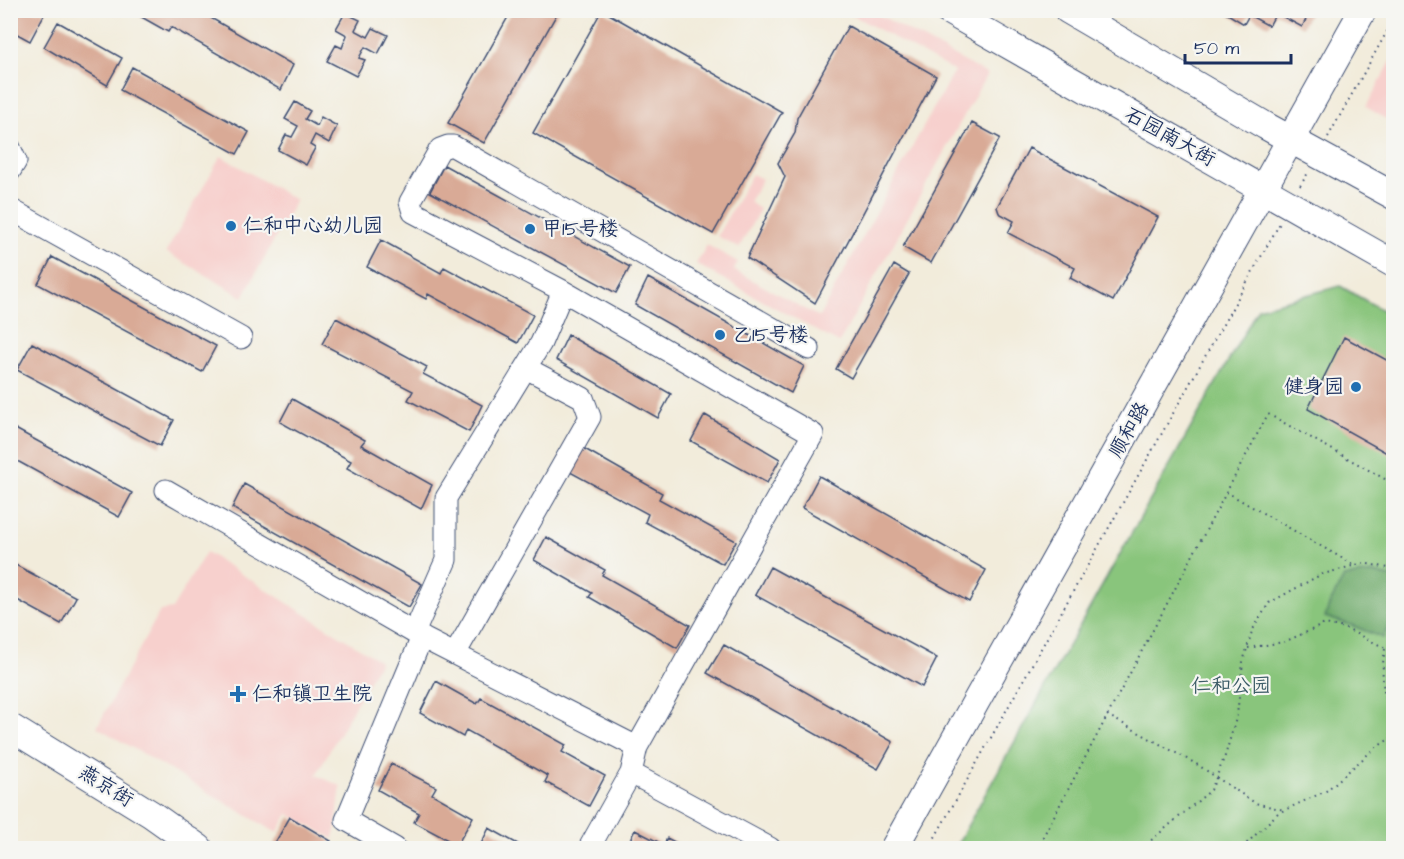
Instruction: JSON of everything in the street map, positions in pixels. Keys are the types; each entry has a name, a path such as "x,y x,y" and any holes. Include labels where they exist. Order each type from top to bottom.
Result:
{"main road":[{"name":"石园南大街","path":"946,10 1394,264"},
{"path":"1068,10 1304,147 1394,196"},
{"name":"顺和路","path":"1304,147 1364,10"},
{"name":"顺和路","path":"912,849 1380,10"},
{"name":"顺和路","path":"894,849 1162,372 1276,197"},
{"name":"燕京街","path":"10,726 151,814 199,849"}],"street":[{"path":"590,849 631,773 637,747 813,434 563,291 413,212 410,202 440,149 453,146 809,349"},
{"path":"10,148 16,160 10,171"},
{"path":"10,209 241,338"},
{"path":"395,849 346,820 446,560 446,498 541,343 563,291"},
{"path":"455,654 590,417 583,398 526,368"},
{"path":"166,490 418,635 637,747"},
{"path":"631,773 770,849"}],"path":[{"name":"顺和路","path":"929,849 1304,147 1394,19"},
{"path":"1037,849 1268,414 1394,484"},
{"path":"1226,492 1354,566"},
{"path":"1142,849 1211,790 1225,756 1237,716 1243,662 1252,631 1269,603 1320,575 1363,563 1394,569"},
{"path":"1247,648 1284,642 1325,624 1344,628 1394,652"},
{"path":"1385,648 1381,674 1388,712 1394,725"},
{"path":"1107,715 1198,765 1255,803 1284,810"},
{"path":"1243,849 1278,813 1326,791 1374,748 1394,736"}],"shaded area":[{"path":"845,11 872,11 987,74 839,343 696,264 707,245 738,262 734,270 819,317 954,71"},
{"path":"1393,58 1393,123 1366,107"},
{"name":"仁和中心幼儿园","path":"221,156 296,200 243,297 166,252"},
{"path":"752,174 762,179 749,202 760,209 739,248 717,236"},
{"name":"仁和镇卫生院","path":"206,552 380,661 316,775 341,786 334,839 288,814 277,833 97,727 160,611 172,609"}],"green space":[{"name":"仁和公园","path":"1340,286 1393,316 1393,848 955,848 1258,308"},
{"path":"1374,573 1393,578 1393,616 1383,638 1325,617 1344,577"}],"building":[{"path":"10,10 46,11 30,41 10,30"},
{"path":"129,10 197,10 293,65 281,90 171,27 168,32"},
{"path":"512,10 559,10 484,143 448,123"},
{"path":"602,10 782,112 713,234 533,133"},
{"path":"1221,10 1311,10 1302,27 1276,13 1269,26 1249,15 1244,24"},
{"path":"345,13 360,20 355,30 368,37 373,28 388,35 378,54 365,47 359,58 365,60 356,76 327,61 336,45 342,48 347,35 336,29"},
{"path":"58,22 122,58 107,85 44,47"},
{"path":"848,26 936,76 815,303 747,258 785,177 778,163 795,133 797,118"},
{"path":"132,67 249,132 237,154 120,90"},
{"path":"295,102 310,111 305,119 317,126 321,117 337,126 329,143 315,135 310,145 315,148 306,165 278,150 286,135 292,137 298,126 285,119"},
{"path":"972,123 1000,138 931,263 903,247"},
{"path":"1029,148 1158,217 1113,301 1070,278 1075,268 1008,233 1014,221 999,213 997,207"},
{"name":"甲15号楼","path":"444,165 630,267 616,293 430,192"},
{"path":"381,240 441,273 444,267 533,315 518,343 428,294 426,299 367,267"},
{"path":"52,257 216,346 202,372 38,284"},
{"path":"894,265 909,274 851,378 836,369"},
{"name":"乙15号楼","path":"648,278 804,366 791,393 635,305"},
{"path":"336,318 427,367 423,374 482,405 469,432 408,400 413,391 322,344"},
{"path":"568,335 671,394 658,418 556,360"},
{"name":"健身园","path":"1344,337 1394,364 1394,457 1308,409"},
{"path":"32,343 174,420 160,446 17,370"},
{"path":"292,399 365,440 361,445 432,485 421,509 347,468 351,461 280,422"},
{"path":"705,415 780,459 767,483 691,441"},
{"path":"10,426 132,493 119,517 10,457"},
{"path":"583,448 662,493 659,499 736,541 723,564 645,522 648,514 570,472"},
{"path":"819,476 986,570 969,602 802,508"},
{"path":"244,484 422,584 409,607 232,508"},
{"path":"546,537 605,570 602,575 690,625 677,648 589,597 592,593 534,560"},
{"path":"10,562 76,597 61,624 10,596"},
{"path":"770,567 937,658 922,687 755,595"},
{"path":"724,645 893,742 878,769 707,673"},
{"path":"436,681 477,704 481,698 566,745 562,752 605,776 589,806 545,782 548,776 466,730 463,737 420,713"},
{"path":"391,764 436,787 432,794 473,817 457,845 414,822 419,813 378,790"},
{"path":"290,817 331,841 327,848 272,848"},
{"path":"489,828 525,848 479,848"},
{"path":"635,830 664,845 667,838 686,848 626,848"}],"place":[{"name":"仁和中心幼儿园","path":"231,226"},
{"name":"甲15号楼","path":"530,229"},
{"name":"乙15号楼","path":"720,335"},
{"name":"健身园","path":"1356,387"},
{"name":"仁和镇卫生院","path":"238,694"}]}
